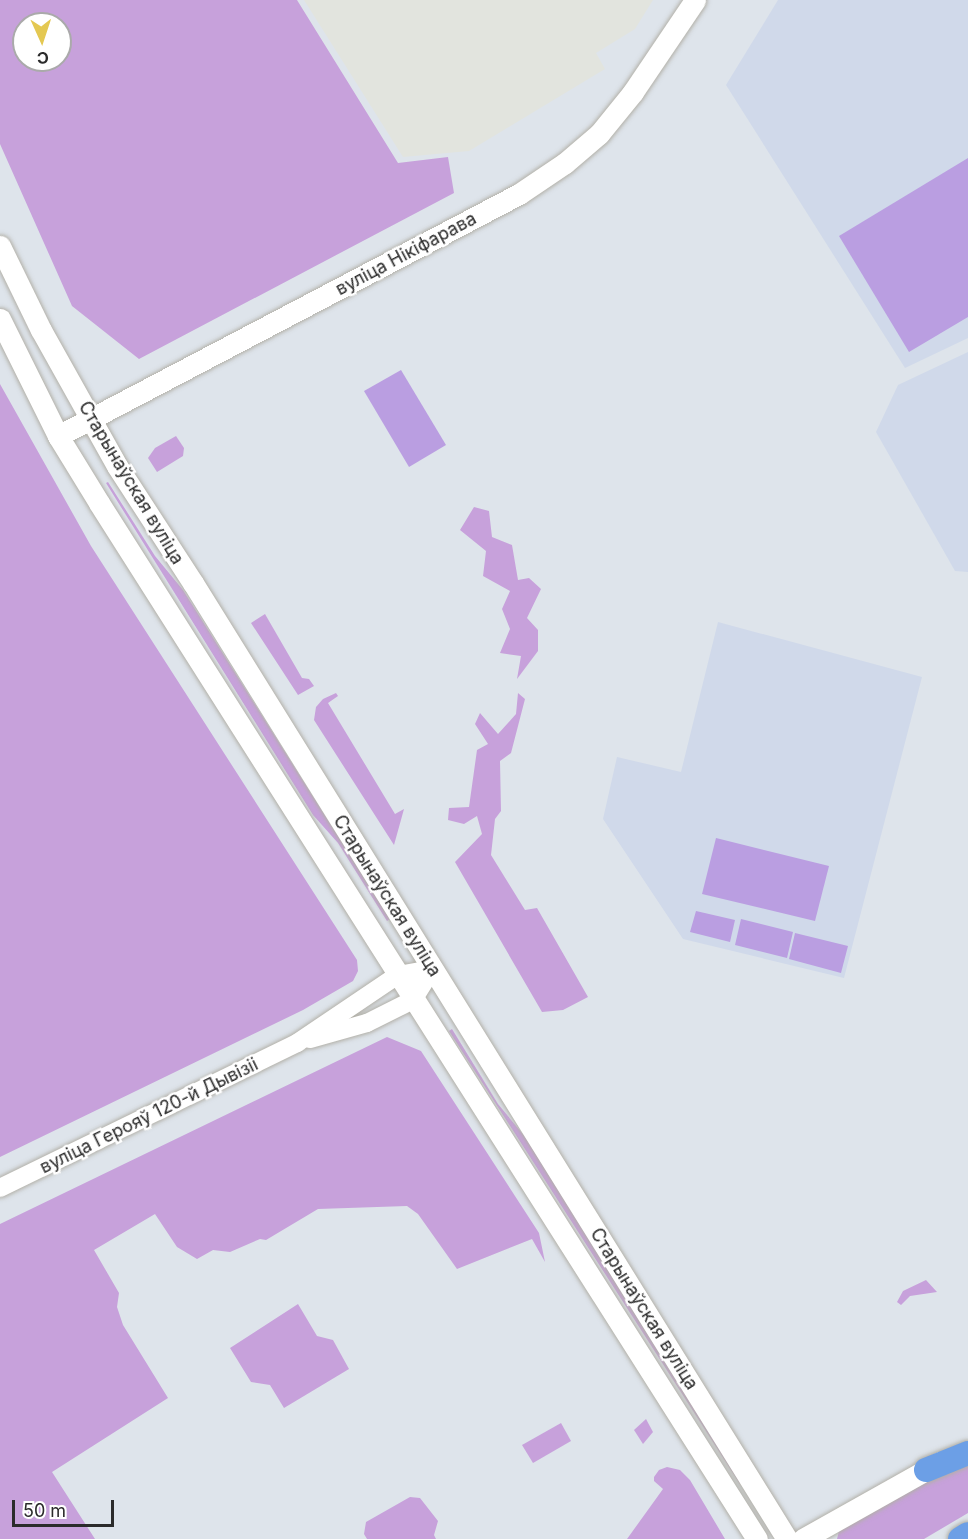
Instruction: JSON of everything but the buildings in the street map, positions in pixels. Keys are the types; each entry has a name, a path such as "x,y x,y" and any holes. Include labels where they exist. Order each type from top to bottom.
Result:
{"highway":[{"path":"926,1470 968,1453"},
{"path":"960,1539 968,1534"}],"main road":[{"name":"вуліца Нікіфарава","path":"58,436 349,285 538,182 582,148 614,117 695,0"},
{"name":"Старынаўская вуліца","path":"0,246 41,330 121,473 193,584 787,1539"},
{"name":"Старынаўская вуліца","path":"0,319 58,436 413,1000 757,1539"},
{"path":"802,1539 968,1444"}],"street":[{"path":"398,975 432,969"},
{"path":"413,1000 432,969"},
{"name":"вуліца Герояў 120-й Дывізіі","path":"0,1188 297,1043 398,975"},
{"name":"вуліца Герояў 120-й Дывізіі","path":"297,1043 367,1023 413,1000"}],"shaded area":[{"path":"0,0 297,0 398,163 448,157 454,193 139,359 72,306 0,144"},
{"path":"304,0 653,0 635,29 596,53 605,69 469,151 403,157"},
{"path":"778,0 968,0 968,338 905,368 726,85"},
{"path":"968,158 968,317 909,352 839,236"},
{"path":"968,352 968,572 955,571 876,432 898,385"},
{"path":"401,370 446,445 409,467 364,391"},
{"path":"0,384 91,546 357,960 358,971 353,981 303,1010 0,1157"},
{"path":"176,436 184,448 183,456 157,472 148,458 155,448"},
{"path":"108,482 155,556 183,590 390,919 387,921 338,843 313,815 106,483"},
{"path":"474,507 489,511 492,537 512,545 518,580 529,578 541,589 527,618 538,630 538,651 517,679 521,656 500,653 510,629 502,609 510,591 483,576 486,551 460,530"},
{"path":"265,614 302,678 309,679 314,686 298,695 251,623"},
{"path":"718,622 922,677 844,978 683,939 603,819 617,757 681,772"},
{"path":"336,693 338,696 328,703 395,814 404,809 394,845 314,720 316,707 323,699"},
{"path":"518,693 525,699 511,753 500,761 501,811 495,819 491,855 525,910 537,908 588,997 563,1010 542,1012 455,862 482,834 477,816 464,824 448,820 449,808 469,807 477,750 488,744 475,724 480,713 498,734 516,714"},
{"path":"716,838 829,866 815,921 702,894"},
{"path":"696,911 735,920 730,942 690,932"},
{"path":"741,919 793,932 787,958 735,945"},
{"path":"795,933 848,946 841,973 789,959"},
{"path":"452,1029 498,1104 526,1138 743,1481 740,1484 449,1031"},
{"path":"387,1037 421,1051 539,1233 545,1262 532,1239 457,1269 418,1214 407,1206 318,1209 266,1240 260,1239 230,1252 213,1250 197,1259 177,1247 155,1214 94,1250 119,1293 117,1307 123,1325 168,1398 52,1472 95,1539 0,1539 0,1224"},
{"path":"926,1280 937,1292 910,1296 901,1305 897,1302 903,1291"},
{"path":"298,1304 317,1336 333,1340 349,1369 284,1408 270,1385 251,1382 230,1348"},
{"path":"646,1419 653,1432 643,1444 634,1430"},
{"path":"561,1423 571,1441 533,1463 522,1445"},
{"path":"968,1464 968,1513 924,1539 837,1539 839,1531 915,1487"},
{"path":"667,1467 680,1470 690,1480 725,1539 627,1539 663,1489 654,1481 654,1477 659,1470"},
{"path":"410,1497 420,1498 438,1521 434,1535 436,1539 367,1539 364,1534 366,1522"}]}
